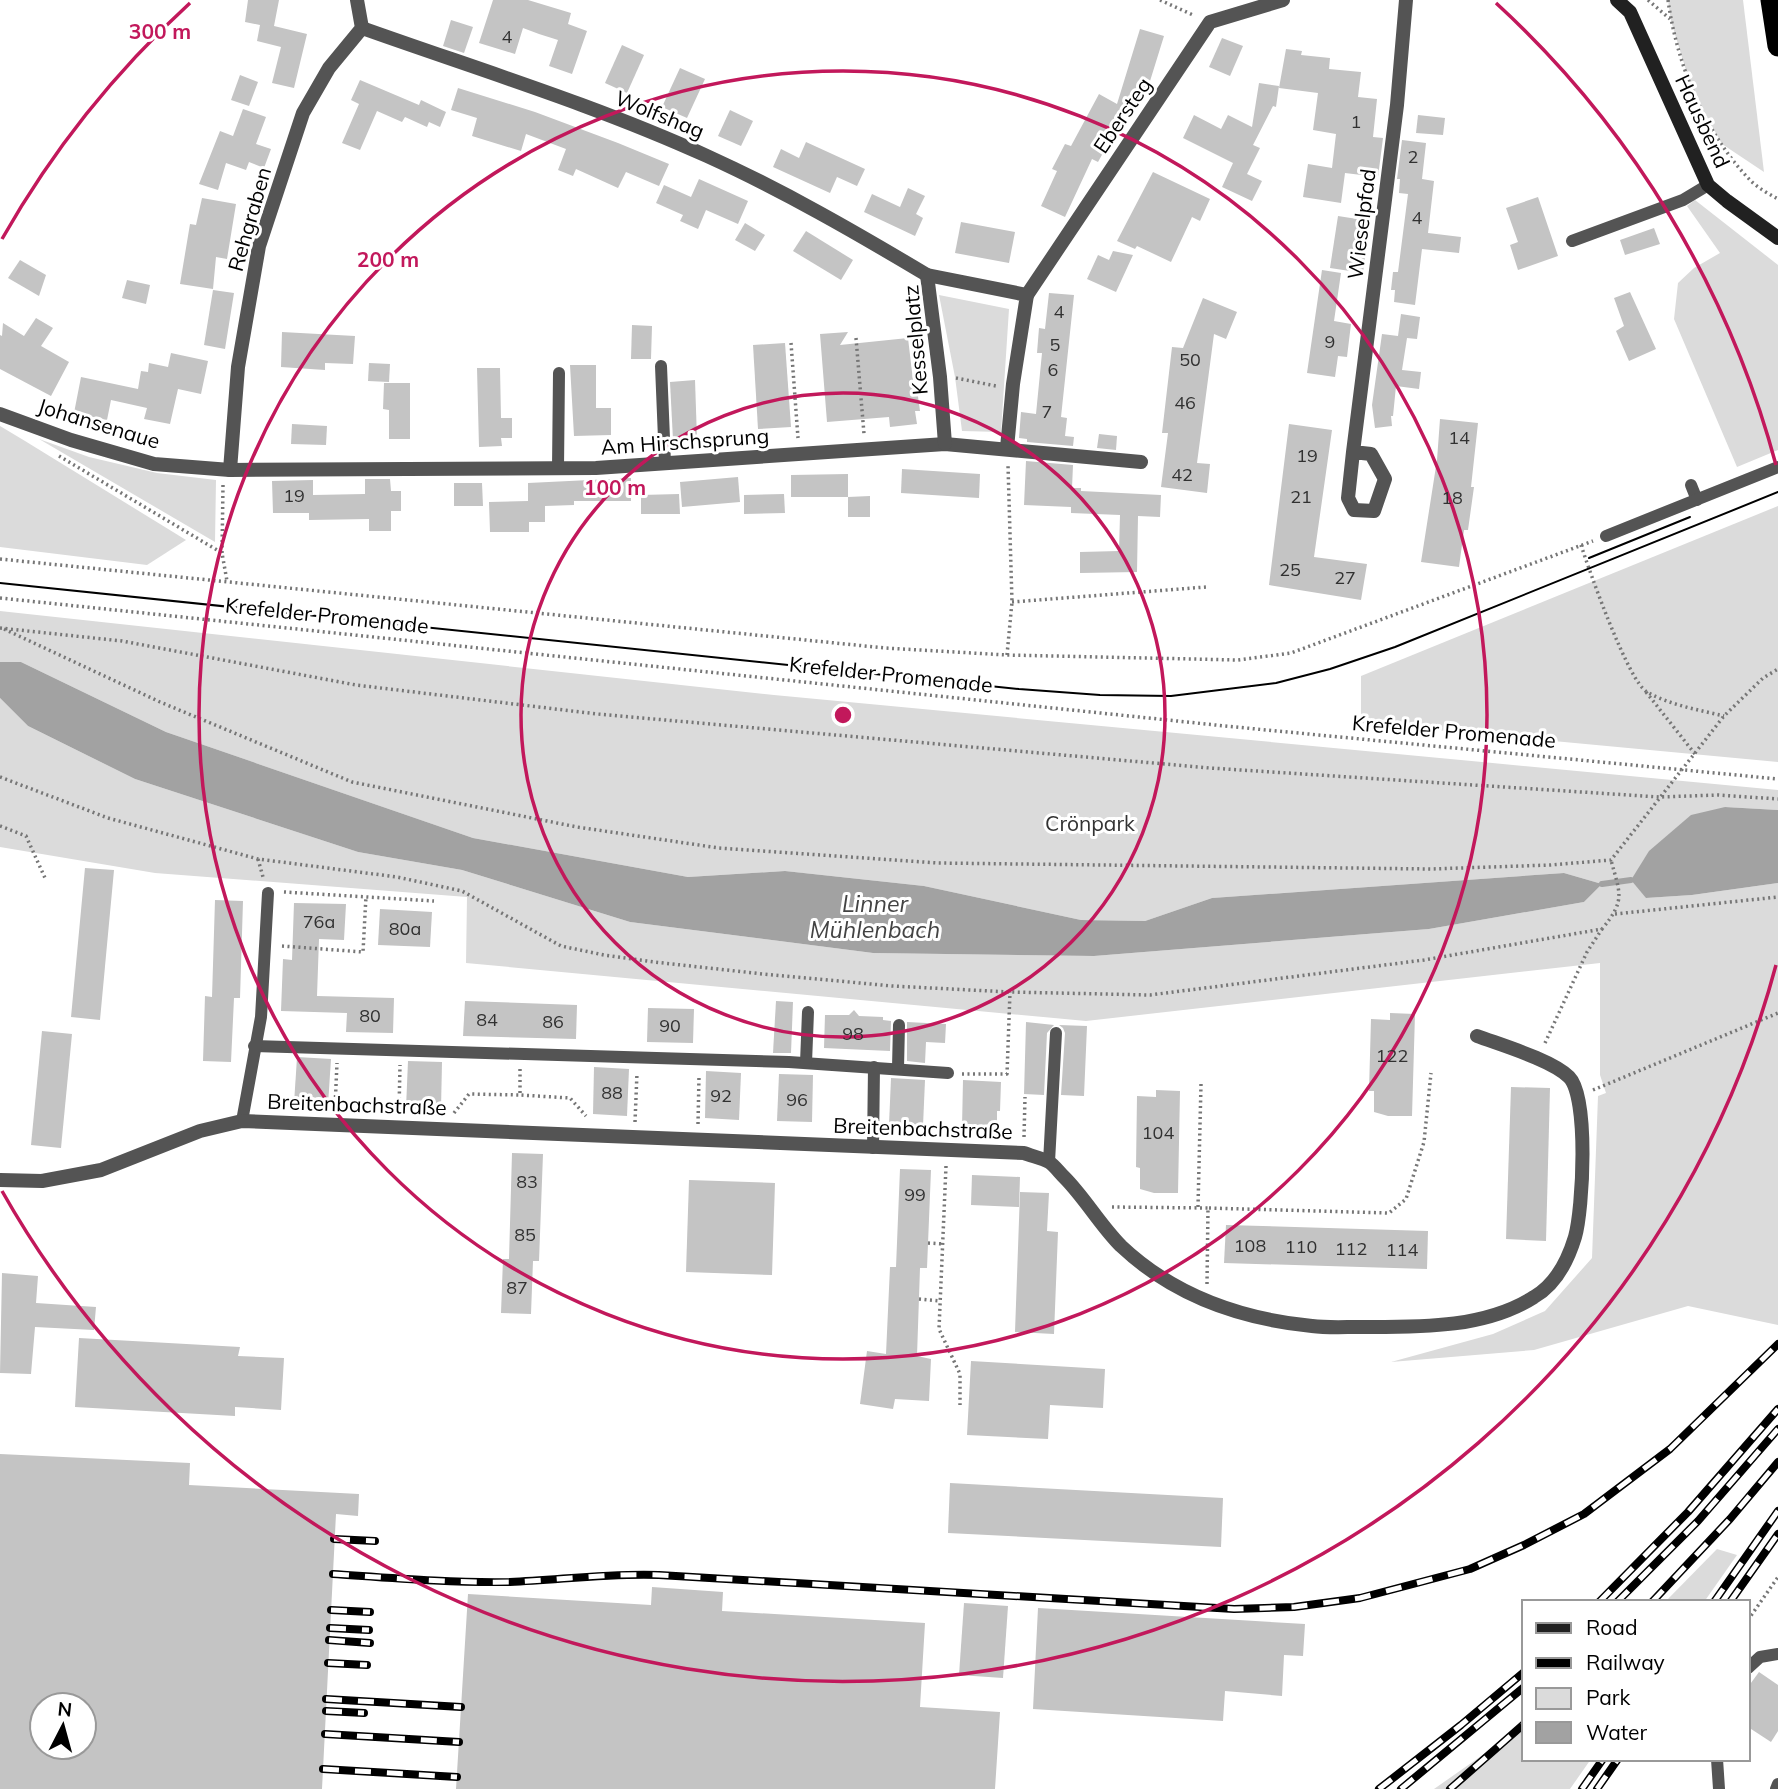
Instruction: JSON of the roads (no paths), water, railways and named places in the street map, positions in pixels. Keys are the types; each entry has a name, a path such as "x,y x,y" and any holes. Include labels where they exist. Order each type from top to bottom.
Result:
{"highway":[{"path":"1771,0 1778,46"}],"main road":[{"name":"Hausbend","path":"1617,0 1630,12 1709,185 1778,238"}],"street":[{"path":"357,0 362,28"},
{"name":"Ebersteg","path":"1027,295 1210,22 1283,0"},
{"name":"Wieselpfad","path":"1353,452 1397,105 1406,0"},
{"name":"Wolfshag","path":"362,28 583,105 707,156 852,230 926,275"},
{"name":"Rehgraben","path":"230,470 238,367 259,246 303,113 329,68 362,28"},
{"name":"Kesselplatz","path":"945,444 940,377 926,275 1027,295"},
{"path":"1007,448 1013,384 1027,295"},
{"name":"Johansenaue","path":"0,414 71,440 154,464 230,470"},
{"name":"Am Hirschsprung","path":"230,470 558,468 945,444 1141,462"},
{"name":"Breitenbachstraße","path":"0,1180 42,1181 101,1170 200,1131 243,1121 1024,1153 1049,1162 1076,1189 1121,1245 1163,1280 1207,1303 1261,1320 1314,1327 1389,1327 1463,1322 1499,1314 1536,1297 1562,1270 1575,1237 1580,1201 1582,1112 1570,1078 1554,1066 1478,1036"}],"lane":[{"path":"1572,240 1683,200 1709,185"},
{"path":"661,366 665,463"},
{"path":"558,468 559,373"},
{"path":"1606,536 1778,467"},
{"path":"1691,485 1697,500"},
{"name":"Breitenbachstraße","path":"243,1121 261,1017 268,893"},
{"path":"806,1063 808,1012"},
{"path":"898,1069 899,1025"},
{"path":"1049,1162 1056,1033"},
{"path":"254,1046 806,1063 947,1073"},
{"path":"873,1148 874,1067"},
{"path":"1750,1666 1760,1657 1778,1654"},
{"path":"1717,1761 1719,1789"},
{"path":"1776,1789 1778,1784"}],"water":[{"name":"Linner Mühlenbach","path":"0,662 21,662 166,732 473,838 688,877 785,871 924,886 1081,920 1145,921 1212,898 1564,873 1602,884 1584,902 1429,929 1094,956 873,953 630,922 462,870 358,852 135,779 28,726 0,698"},
{"path":"1725,807 1778,810 1778,883 1692,895 1646,898 1631,880 1649,851 1691,815"}],"waterway":[{"name":"Linner Mühlenbach","path":"1602,884 1631,880"}],"tram line":[{"path":"0,583 1019,689 1100,695 1171,696 1276,683 1330,669 1395,647 1778,492"},
{"path":"1589,558 1690,517"}],"railway":[{"path":"333,1574 488,1582 659,1575 1234,1609 1294,1607 1360,1598 1470,1569 1584,1514 1670,1449 1778,1344"},
{"path":"1601,1600 1688,1512 1778,1409"},
{"path":"1619,1600 1698,1521 1778,1429"},
{"path":"1654,1600 1730,1519 1778,1462"},
{"path":"1715,1600 1778,1511"},
{"path":"1731,1600 1778,1534"},
{"path":"334,1539 375,1541"},
{"path":"331,1610 370,1612"},
{"path":"330,1628 369,1630"},
{"path":"329,1640 370,1643"},
{"path":"328,1663 367,1665"},
{"path":"1379,1789 1522,1674"},
{"path":"1401,1789 1522,1689"},
{"path":"326,1699 461,1707"},
{"path":"326,1711 364,1713"},
{"path":"1450,1789 1522,1726"},
{"path":"325,1734 459,1742"},
{"path":"1582,1789 1602,1761"},
{"path":"1597,1789 1617,1761"},
{"path":"323,1769 457,1777"}],"park label":[{"name":"Crönpark","path":"1090,823"}]}
